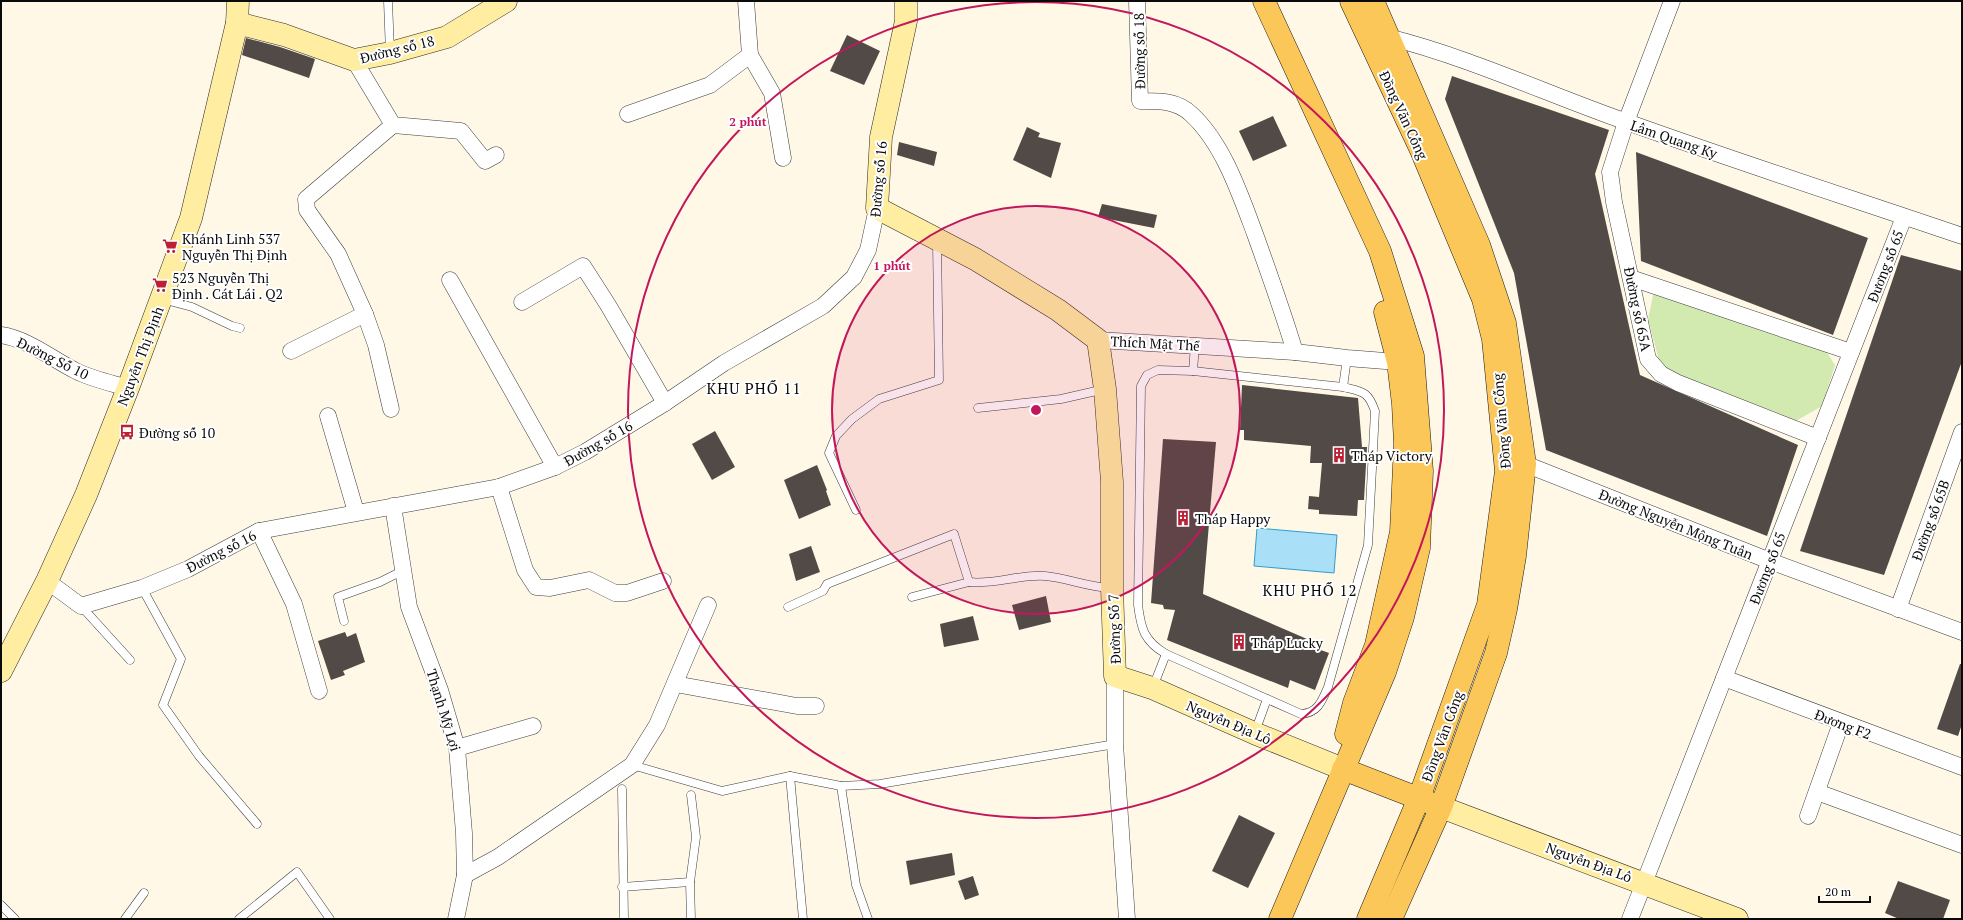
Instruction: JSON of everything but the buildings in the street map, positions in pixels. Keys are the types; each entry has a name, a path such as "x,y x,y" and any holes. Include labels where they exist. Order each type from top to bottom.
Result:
{"main road":[{"path":"1251,1 1356,227 1384,305 1398,362 1403,404 1405,444 1401,532 1376,645 1354,703 1346,732 1343,769"},
{"path":"1264,1 1380,251 1413,356 1418,400 1422,471 1419,548 1403,617 1385,672 1280,919"},
{"name":"Đồng Văn Cống","path":"1351,1 1379,38 1479,245 1505,323 1525,464 1515,556 1506,609 1496,653 1440,807 1391,919"},
{"name":"Đồng Văn Cống","path":"1368,919 1419,798 1488,605 1506,471 1493,339 1483,299 1421,150 1379,38 1372,1"},
{"path":"1343,769 1440,807"}],"street":[{"name":"Nguyễn Thị Định","path":"1,671 47,581 86,495 128,388 191,218 236,23 236,1"},
{"name":"Đường số 18","path":"236,23 284,35 354,60 390,53 447,37 506,1"},
{"path":"746,1 750,55 772,93 783,158"},
{"name":"Đường số 16","path":"81,606 142,588 188,569 259,531 499,486 555,467 585,452 665,403 724,363 822,306 854,277 868,250 877,208 881,137 906,20 906,1"},
{"name":"Đường số 18","path":"1137,1 1140,101 1168,101 1191,113 1213,139 1240,192 1277,293 1295,352"},
{"name":"Đường số 65A","path":"1672,1 1626,122 1610,172 1614,202 1648,359 1661,374 1678,383 1818,438"},
{"name":"Lâm Quang Ky","path":"1379,38 1426,47 1481,66 1626,122 1962,236"},
{"path":"628,114 710,85 750,55"},
{"path":"354,60 393,125"},
{"path":"391,409 376,345 365,314 338,254 307,210 306,199 393,125 461,131 485,161 496,155"},
{"name":"Thích Mật Thể","path":"877,208 975,259 1052,306 1098,340 1295,352 1398,362"},
{"name":"Đương số 65","path":"1630,919 1904,216"},
{"path":"522,302 583,266 608,305 665,403"},
{"path":"1631,278 1851,352"},
{"path":"450,280 555,467"},
{"path":"291,351 365,314"},
{"name":"Đường Số 10","path":"1,336 8,336 43,352 77,372 128,388"},
{"name":"Đường Số 7","path":"1098,340 1105,389 1112,482 1112,588 1115,676 1115,744 1127,919"},
{"path":"328,416 356,512"},
{"name":"Đường số 65B","path":"1898,609 1962,432"},
{"name":"Đường Nguyễn Mộng Tuân","path":"1525,464 1770,561 1962,632"},
{"path":"499,486 525,570 536,587 550,588 589,580 615,593 627,593 663,581"},
{"name":"Thạnh Mỹ Lợi","path":"393,506 410,607 440,690 458,748 464,833 465,875 456,919"},
{"path":"259,531 294,604 319,691"},
{"path":"47,581 81,606"},
{"path":"465,875 498,857 632,765 657,725 708,605"},
{"name":"Nguyễn Địa Lô","path":"1115,676 1152,688 1254,733 1343,769"},
{"name":"Đương F2","path":"1724,678 1962,767"},
{"path":"675,684 797,706 816,706"},
{"path":"1808,816 1841,723"},
{"path":"458,748 533,726"},
{"path":"1816,792 1962,845"},
{"name":"Nguyễn Địa Lô","path":"1440,807 1737,919"}],"lane":[{"path":"388,1 390,53"},
{"path":"856,510 829,453 836,436 852,419 879,399 939,380 937,240"},
{"path":"161,299 192,307 232,326 240,328"},
{"path":"1193,371 1195,345"},
{"path":"1343,387 1347,358"},
{"path":"1158,370 1193,371 1343,387 1363,393 1371,398 1375,411 1368,545 1328,687 1320,705 1315,711 1301,714 1166,654 1153,647 1144,633 1140,617 1141,386 1147,375 1158,370"},
{"path":"978,408 1061,399 1105,389"},
{"path":"788,607 823,591 827,584 954,534 969,582"},
{"path":"344,621 338,597 380,582 404,570"},
{"path":"912,597 969,582 992,583 1018,578 1045,576 1093,587 1112,588"},
{"path":"142,588 181,659 163,705 199,756 256,824"},
{"path":"81,606 130,660"},
{"path":"1152,688 1166,654"},
{"path":"1254,733 1266,699"},
{"path":"632,765 722,791 790,776 841,786 880,784 1115,744"},
{"path":"790,776 803,919"},
{"path":"841,786 856,884 868,919"},
{"path":"622,789 622,887 624,919"},
{"path":"691,795 696,837 690,882 691,919"},
{"path":"239,919 297,872 330,919"},
{"path":"622,887 690,882"},
{"path":"125,919 144,893"},
{"path":"1,905 14,919"}],"green space":[{"path":"1654,291 1826,351 1835,365 1822,406 1796,421 1661,368 1648,319"}],"water":[{"path":"1257,528 1337,535 1334,573 1254,566"}],"place":[{"name":"Khánh Linh 537 Nguyễn Thị Định","path":"170,246"},
{"name":"523 Nguyễn Thị Định . Cát Lái . Q2","path":"160,285"},
{"name":"Đường số 10","path":"127,432"},
{"name":"Tháp Victory","path":"1339,455"},
{"name":"Tháp Happy","path":"1183,518"},
{"name":"Tháp Lucky","path":"1239,642"}],"district":[{"name":"KHU PHỐ 11","path":"754,388"},
{"name":"KHU PHỐ 12","path":"1310,590"}]}
